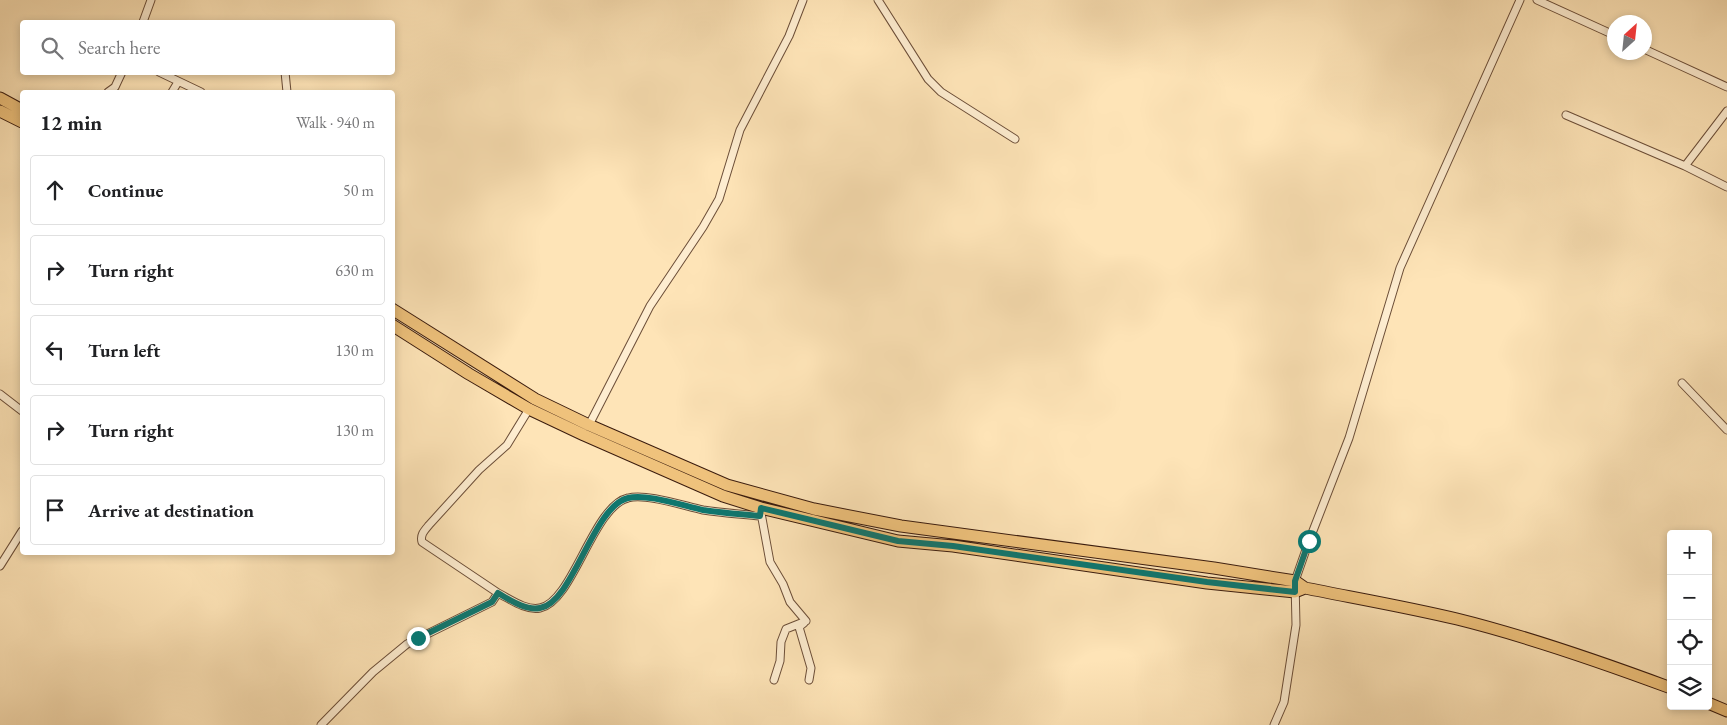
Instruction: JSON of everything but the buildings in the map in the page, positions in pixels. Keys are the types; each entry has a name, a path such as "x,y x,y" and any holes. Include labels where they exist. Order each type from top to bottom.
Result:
{"main road":[{"path":"0,98 20,109"},
{"path":"0,111 20,121"},
{"path":"395,311 535,399 589,425 727,485 814,509 910,528 1167,561 1457,619 1582,656 1667,687"},
{"path":"395,327 469,374 530,409 584,435 761,512 898,541 953,546 1207,582 1298,587"},
{"path":"1712,705 1727,711"}],"street":[{"path":"144,20 152,0"},
{"path":"589,425 650,306 703,227 719,198 740,130 789,36 803,0"},
{"path":"878,0 928,79 941,92 1015,139"},
{"path":"1274,725 1284,702 1296,625 1298,587 1309,541 1349,438 1400,268 1520,0"},
{"path":"1538,0 1607,32"},
{"path":"1652,53 1727,87"},
{"path":"111,90 116,87 121,75"},
{"path":"165,75 197,90"},
{"path":"285,75 287,90"},
{"path":"173,90 178,82"},
{"path":"1685,166 1727,111"},
{"path":"1566,115 1727,186"},
{"path":"1682,383 1727,430"},
{"path":"0,394 20,409"},
{"path":"530,409 508,445 479,470 429,525 422,534 422,542 498,593 518,604 539,609 547,606 556,598 570,578 605,517 615,504 627,498 640,496 705,510 761,512 770,562 790,602 806,621"},
{"path":"0,566 20,534"},
{"path":"321,725 373,672 407,644 492,602 498,593"},
{"path":"774,680 780,661 781,642 786,629 806,621"},
{"path":"806,621 799,626 811,668 809,680"}],"route":[{"path":"418,638 492,602 498,593 529,608 539,609 547,606 556,598 605,517 615,504 627,498 640,496 705,510 760,516 761,508 898,541 953,546 1207,582 1295,592 1295,581 1309,541"}]}
